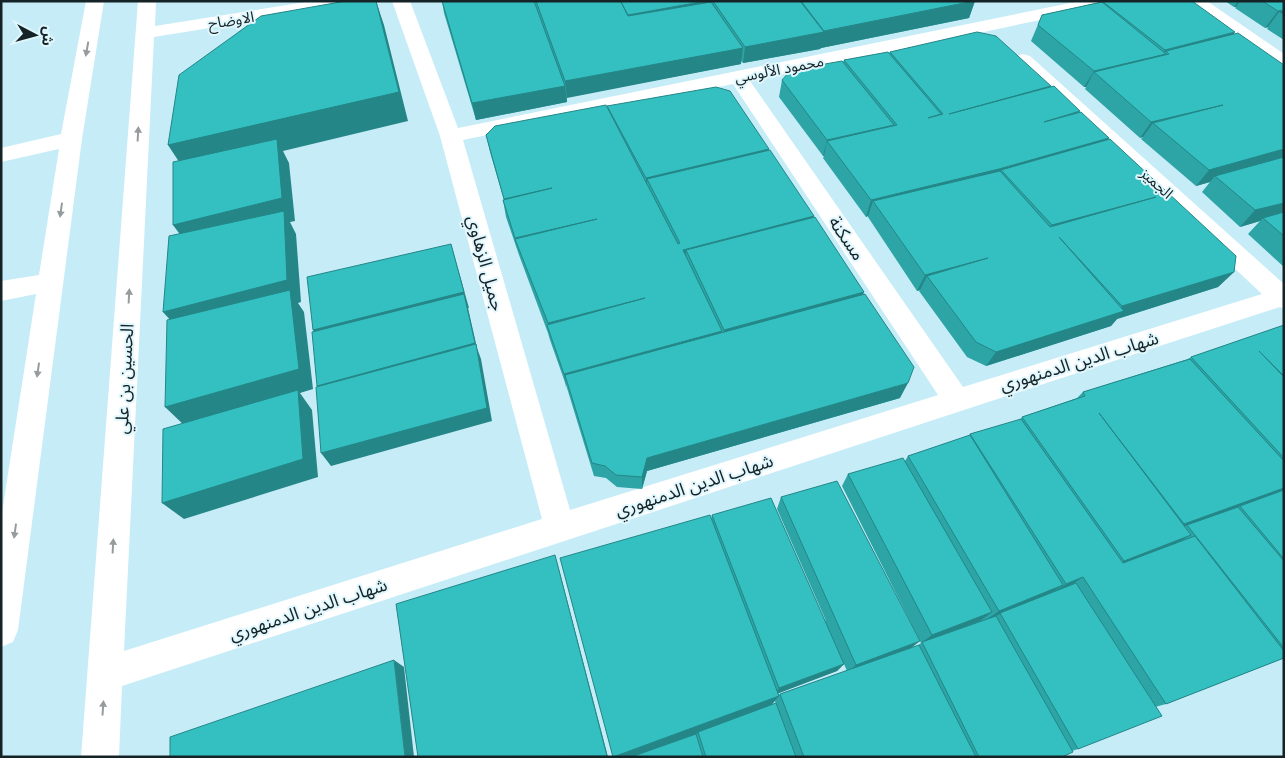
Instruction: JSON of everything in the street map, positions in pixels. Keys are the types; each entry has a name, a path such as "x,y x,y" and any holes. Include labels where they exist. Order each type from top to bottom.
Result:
{"street":[{"path":"1,630 71,139 95,1"},
{"name":"الحسين بن علي","path":"100,757 147,1"},
{"name":"الاوضاح","path":"145,33 347,1"},
{"name":"جميل الزهاوي","path":"401,1 451,136 560,529"},
{"name":"محمود الألوسي","path":"451,136 738,77 999,38 1107,1"},
{"path":"1195,1 1284,63"},
{"name":"الجميز","path":"999,38 1283,298"},
{"name":"مسكنة","path":"738,77 956,399"},
{"path":"1,155 71,139"},
{"path":"1,291 50,282"},
{"name":"شهاب الدين الدمنهوري","path":"106,674 560,529 956,399 1283,298"}],"building":[{"path":"346,1 376,1 399,92 168,145 179,75 261,16"},
{"path":"442,1 534,1 565,86 472,103"},
{"path":"536,1 706,1 628,15 621,2 628,16 711,2 743,48 565,81"},
{"path":"713,1 800,1 824,32 745,47"},
{"path":"801,1 974,1 824,31"},
{"path":"1102,1 1192,1 1235,32 1165,50"},
{"path":"1262,1 1284,1 1284,10 1278,11"},
{"path":"1102,2 1166,54 1094,71 1038,25 1042,15"},
{"path":"977,32 996,36 1051,86 949,114 1054,86 1080,111 1044,122 1081,112 1109,138 999,169 871,200 827,141 897,125 844,60 888,52 941,114 928,118 943,114 890,52"},
{"path":"1238,33 1284,65 1284,149 1209,170 1153,123 1223,105 1151,122 1094,72 1169,54 1166,51"},
{"path":"842,61 894,125 827,140 782,80 791,70"},
{"path":"716,87 730,91 769,149 646,178 607,106"},
{"path":"606,105 678,244 680,243 647,179 770,150 814,216 683,250 722,331 564,374 547,325 645,298 548,323 515,239 597,219 515,238 503,200 552,188 504,199 486,135 495,126"},
{"path":"277,139 282,198 173,225 173,162"},
{"path":"1110,139 1236,256 1234,272 1122,306 1059,237 1124,311 996,352 976,342 927,276 988,258 925,275 873,201 1000,171 1050,227 1156,197 1052,225 1001,170"},
{"path":"1284,157 1284,203 1255,210 1215,176"},
{"path":"284,211 287,280 163,312 169,236"},
{"path":"1284,212 1284,236 1263,218"},
{"path":"815,217 864,292 724,330 686,250"},
{"path":"451,244 464,292 313,330 307,277"},
{"path":"290,290 299,369 165,407 167,320"},
{"path":"464,294 475,343 317,386 312,332"},
{"path":"865,294 914,367 908,383 647,458 642,477 616,475 605,466 592,463 565,375"},
{"path":"1284,325 1284,376 1259,351 1284,377 1284,458 1191,357"},
{"path":"476,344 487,408 321,453 316,387"},
{"path":"1190,359 1284,461 1284,488 1184,524 1099,413 1191,535 1124,561 1022,417 1085,396 1083,392"},
{"path":"298,390 303,459 162,503 163,429"},
{"path":"1021,419 1123,563 1195,536 1284,651 1284,658 1166,704 1083,577 1066,584 970,434"},
{"path":"970,435 1063,585 999,611 908,456"},
{"path":"903,458 992,612 932,635 848,474"},
{"path":"837,481 920,641 856,665 781,497"},
{"path":"1284,490 1284,559 1240,506"},
{"path":"771,498 844,664 779,688 712,515"},
{"path":"1238,507 1284,561 1284,648 1187,525"},
{"path":"710,515 779,696 613,757 560,558"},
{"path":"555,555 607,756 418,757 396,604"},
{"path":"1076,583 1162,716 1078,749 1000,613"},
{"path":"996,616 1073,752 1062,757 979,757 922,642"},
{"path":"919,645 976,757 804,757 780,694"},
{"path":"394,660 405,757 170,757 170,737"},
{"path":"776,703 796,757 706,757 698,732"},
{"path":"696,734 703,757 631,757"}]}
